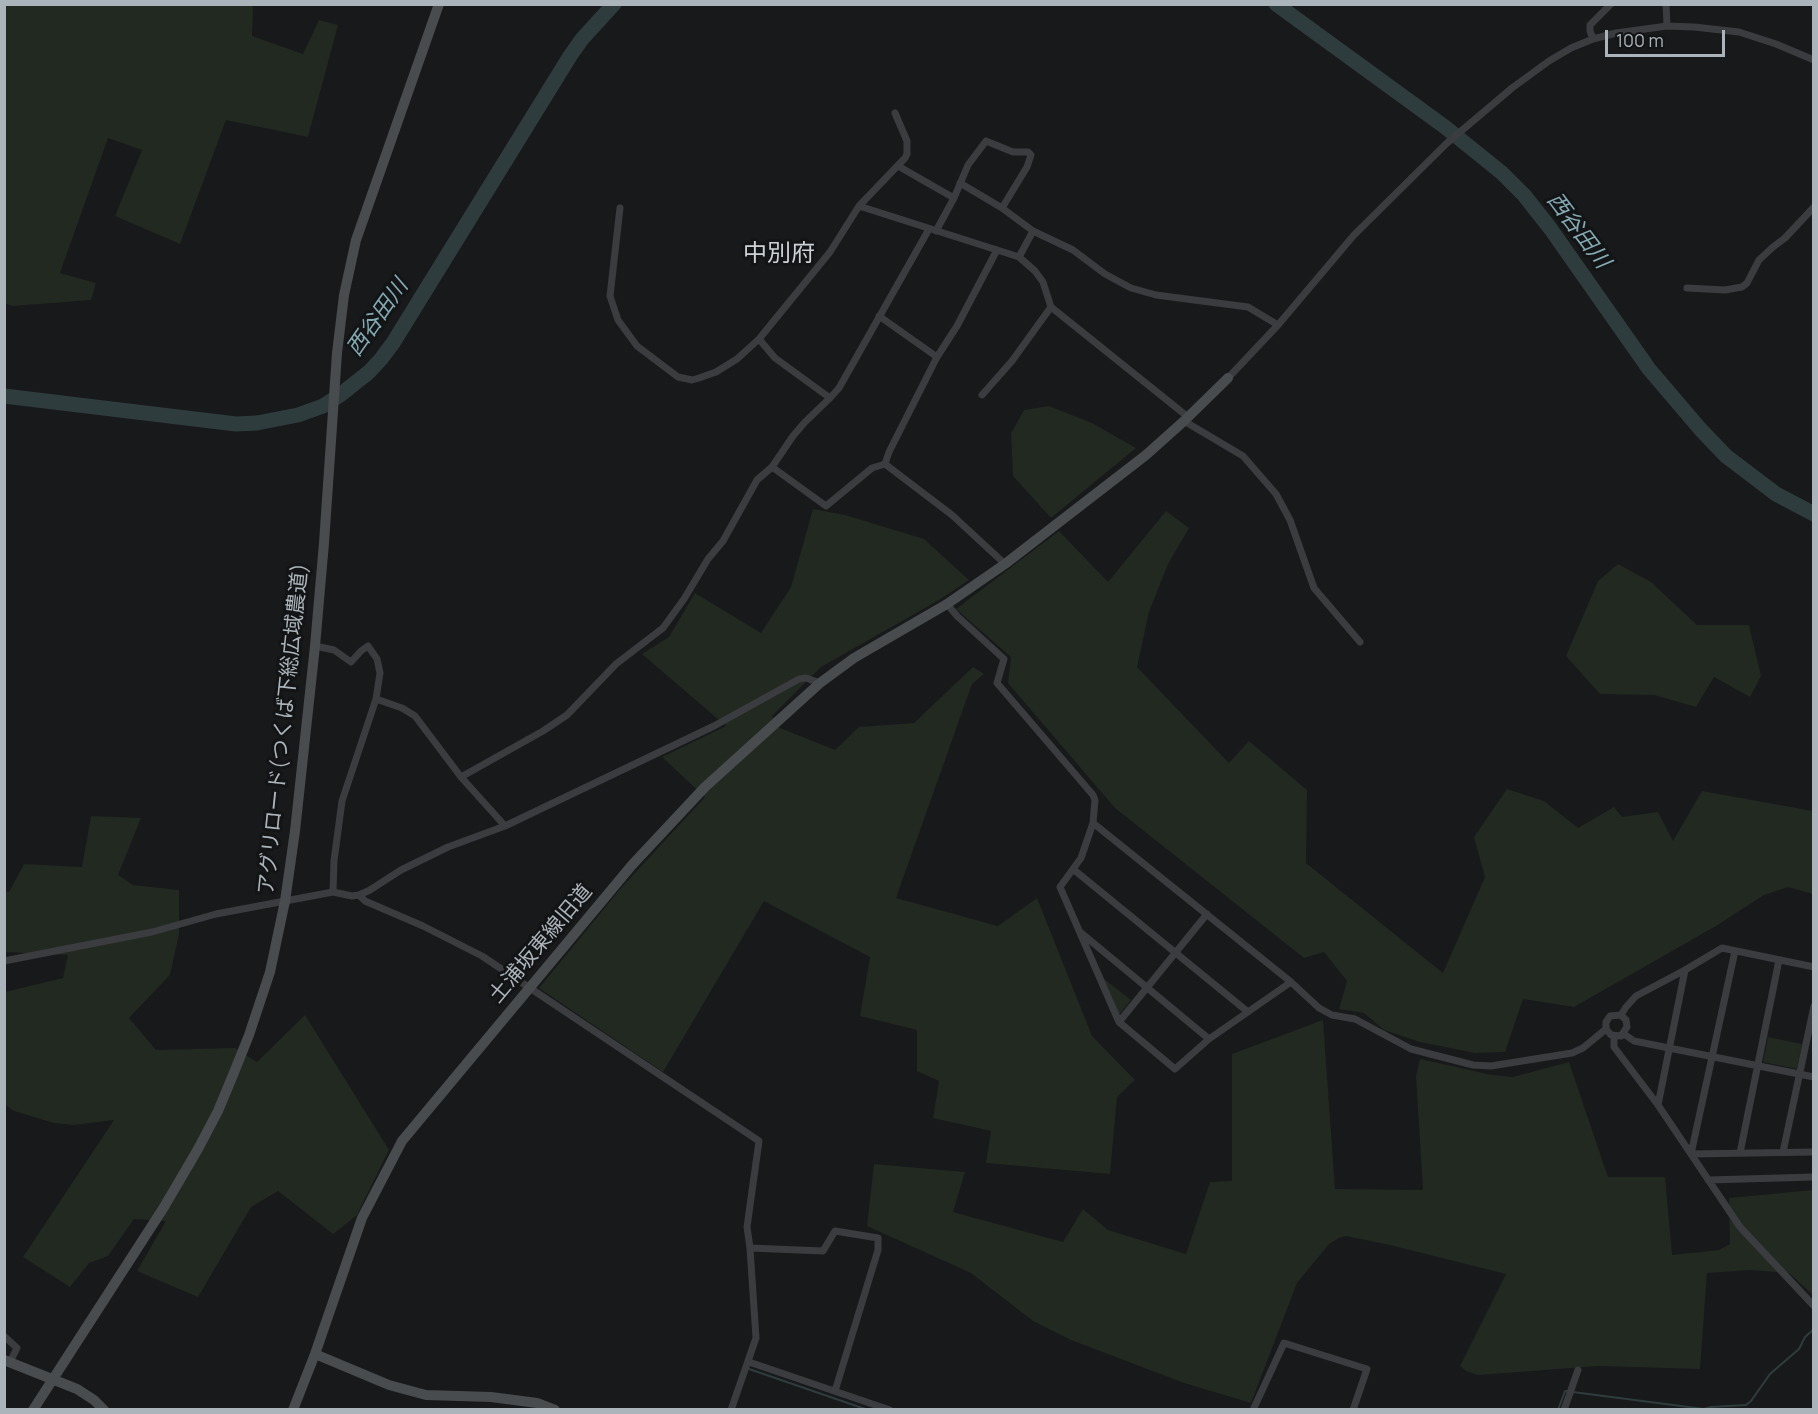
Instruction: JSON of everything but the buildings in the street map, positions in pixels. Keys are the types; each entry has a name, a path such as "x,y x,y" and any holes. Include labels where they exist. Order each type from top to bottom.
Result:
{"street":[{"name":"アグリロード(つくば下総広域農道)","path":"33,1410 164,1207 198,1149 218,1111 249,1035 270,972 291,860 315,646 334,386 344,295 356,240 439,4"},
{"path":"1593,39 1590,25 1611,4"},
{"path":"1666,4 1666,26"},
{"path":"1228,378 1278,325 1354,236 1447,143 1512,88 1549,61 1593,39 1616,33 1666,26 1715,28 1739,32 1814,60"},
{"path":"620,208 610,296 618,320 637,346 678,377 692,380 716,372 759,339 830,252 859,206 907,154 907,141 895,113"},
{"path":"460,777 543,731 567,715 616,664 663,628 708,559 723,541 757,480 772,467 793,436 830,398 846,377 879,316 954,198 969,165 986,141 1013,152 1028,152 1031,155 1027,167 1002,208"},
{"path":"898,166 954,198"},
{"path":"960,183 1002,208 1033,231 1073,250 1105,274 1131,288 1156,295 1248,308 1278,325"},
{"path":"859,206 1019,257 1035,271 1043,282 1051,307 1186,419 1243,456 1276,494 1290,520 1314,588 1360,642"},
{"path":"1687,288 1725,290 1742,287 1747,283 1759,260 1785,238 1814,207"},
{"path":"1019,257 1033,231"},
{"path":"885,464 937,357 957,326 997,250"},
{"path":"982,395 1012,361 1051,307"},
{"path":"879,316 937,357"},
{"path":"759,339 775,358 830,398"},
{"name":"土浦坂東線旧道","path":"293,1410 362,1218 402,1141 632,865 705,787 820,682 868,649 947,604 1005,564 1123,473 1186,419 1228,378"},
{"path":"772,467 826,506 872,468 885,464"},
{"path":"885,464 952,515 1005,564"},
{"path":"947,604 1004,659 997,683 1093,795 1095,800 1093,823 1081,858 1060,887 1119,1022 1175,1069 1209,1039 1291,982"},
{"path":"315,646 334,650 351,662 368,646 377,658 380,673 376,699 342,801 334,861 333,892"},
{"path":"4,962 153,932 216,914 333,892 359,895 401,870 448,847 505,826 714,726 800,680 806,678 820,682"},
{"path":"376,699 402,708 415,716 460,777 505,826"},
{"path":"1093,823 1326,1012 1355,1019 1411,1049 1473,1065 1491,1066 1572,1053 1583,1048 1606,1029"},
{"path":"1074,869 1248,1012"},
{"path":"359,895 365,901 423,926 482,956 759,1141 747,1227 756,1338 731,1410"},
{"path":"1119,1022 1207,914"},
{"path":"1078,930 1209,1039"},
{"path":"1621,1015 1636,996 1722,948 1814,967"},
{"path":"1691,1154 1735,951"},
{"path":"1740,1153 1779,960"},
{"path":"1658,1105 1685,970"},
{"path":"1783,1152 1814,1005"},
{"path":"1621,1015 1610,1016 1606,1022 1606,1029 1614,1036 1614,1047 1658,1105 1740,1227 1814,1306"},
{"path":"1621,1015 1627,1024 1624,1034"},
{"path":"1614,1036 1624,1034 1634,1041 1814,1077"},
{"path":"1691,1154 1814,1152"},
{"path":"1708,1180 1814,1177"},
{"path":"750,1248 823,1251 835,1231 878,1238 878,1250 835,1391"},
{"path":"4,1336 17,1348 7,1361 52,1378 88,1396 104,1410"},
{"path":"1253,1410 1284,1343 1367,1369 1353,1410"},
{"path":"315,1354 389,1385 426,1395 491,1396 537,1403 550,1409"},
{"path":"748,1362 890,1410"},
{"path":"1564,1410 1578,1370"}],"shaded area":[{"path":"4,5 253,5 252,36 303,54 319,20 338,25 308,137 226,120 180,244 115,216 142,150 108,138 60,273 96,283 91,300 12,306 4,303"},
{"path":"1049,406 1092,423 1136,448 1051,518 1013,476 1011,433 1024,410"},
{"path":"813,509 845,515 924,539 969,580 939,600 821,667 772,716 780,728 835,750 859,727 914,723 973,667 984,674 972,684 896,898 998,926 1037,898 1092,1036 1135,1080 1117,1097 1110,1174 986,1163 991,1131 933,1118 939,1081 917,1071 917,1030 860,1016 870,957 764,901 663,1072 539,988 621,888 705,797 662,757 726,726 642,654 669,637 695,593 761,633 791,587"},
{"path":"1166,511 1189,528 1168,564 1149,612 1137,667 1229,763 1249,741 1307,790 1306,863 1443,973 1485,877 1474,837 1507,789 1544,801 1578,828 1614,807 1622,817 1658,812 1673,841 1702,791 1813,811 1813,894 1788,887 1764,895 1716,926 1574,1007 1523,999 1505,1052 1475,1053 1420,1042 1384,1030 1364,1013 1339,1009 1347,981 1324,952 1304,958 1115,808 1008,683 1011,657 956,609 1059,531 1108,582"},
{"path":"1618,564 1651,582 1697,625 1749,625 1761,676 1750,697 1714,677 1696,707 1654,695 1600,694 1566,656 1598,581"},
{"path":"91,816 141,818 118,875 133,885 179,890 179,934 170,975 129,1018 156,1050 235,1048 257,1062 305,1015 389,1150 357,1215 333,1234 278,1191 251,1207 198,1297 137,1271 166,1221 134,1219 108,1256 89,1263 70,1287 23,1257 114,1120 74,1125 54,1123 14,1111 5,1105 5,992 63,978 68,955 5,952 5,891 9,892 24,864 82,867"},
{"path":"1103,978 1131,1000 1119,1015"},
{"path":"1323,1020 1335,1189 1423,1190 1416,1076 1420,1059 1492,1075 1513,1077 1569,1062 1608,1177 1665,1177 1672,1255 1719,1250 1730,1244 1729,1198 1813,1190 1813,1295 1789,1273 1750,1270 1707,1273 1700,1369 1598,1366 1478,1375 1460,1366 1506,1274 1346,1236 1329,1244 1297,1283 1251,1403 1184,1383 1071,1340 1033,1321 971,1273 867,1226 874,1164 965,1172 953,1212 1063,1242 1083,1209 1108,1230 1186,1254 1210,1182 1232,1181 1232,1054"},
{"path":"1768,1037 1802,1044 1797,1069 1763,1062"}],"waterway":[{"name":"西谷田川","path":"4,396 236,424 257,423 298,415 323,406 369,372 393,343 570,56 582,39 614,4"},
{"name":"西谷田川","path":"1276,4 1445,127 1502,173 1524,195 1550,228 1649,369 1701,430 1726,456 1776,494 1814,514"},
{"path":"1558,1410 1565,1391 1704,1409 1746,1405 1770,1374 1799,1349 1805,1337 1814,1329"},
{"path":"749,1369 868,1410"}],"district":[{"name":"中別府","path":"779,254"}]}
